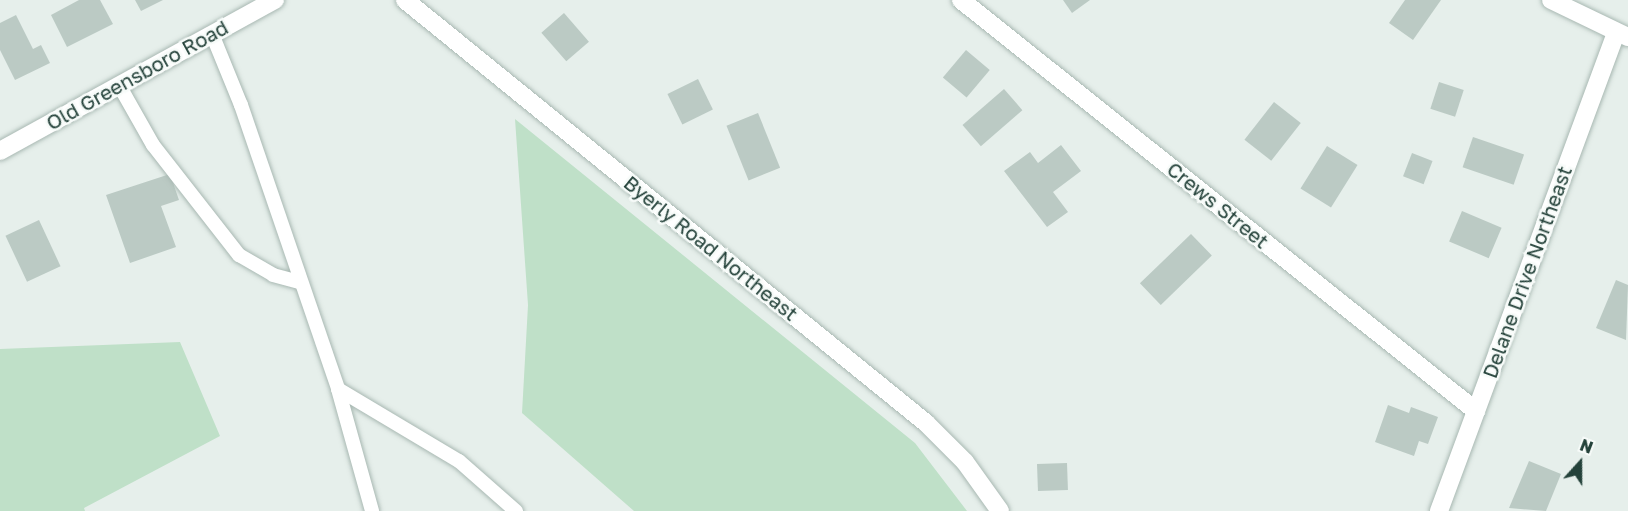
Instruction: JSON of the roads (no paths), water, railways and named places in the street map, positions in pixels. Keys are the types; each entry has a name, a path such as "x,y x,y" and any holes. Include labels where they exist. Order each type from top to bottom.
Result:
{"street":[{"name":"Old Greensboro Road","path":"0,150 275,0"},
{"name":"Byerly Road Northeast","path":"405,0 926,423 965,462 1000,511"},
{"name":"Crews Street","path":"961,0 1476,411"},
{"path":"1551,0 1622,35"},
{"name":"Delane Drive Northeast","path":"1439,511 1622,35"}],"lane":[{"path":"212,34 241,105 338,389 372,511"},
{"path":"119,85 153,145 239,255 273,275 300,282"},
{"path":"338,389 459,461 516,511"}]}
